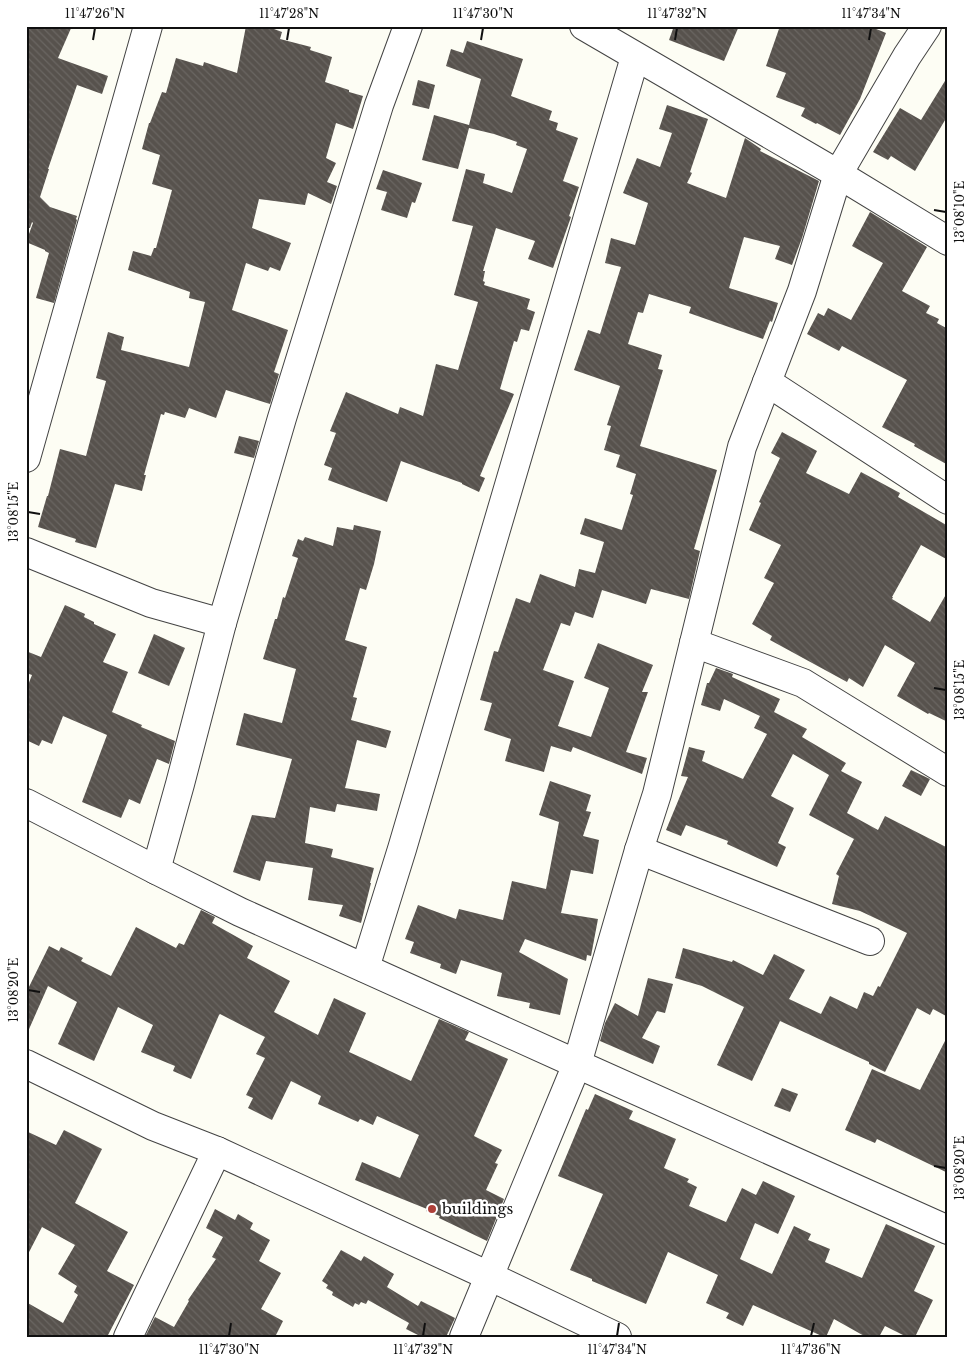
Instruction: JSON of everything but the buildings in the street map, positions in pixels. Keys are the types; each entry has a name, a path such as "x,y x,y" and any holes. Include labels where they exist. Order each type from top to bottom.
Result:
{"street":[{"path":"26,458 148,26"},
{"path":"156,870 222,623 282,418 376,114 408,26"},
{"path":"584,26 838,174 948,241"},
{"path":"464,1337 577,1064 657,794 742,447 802,292 838,174 907,56 927,26"},
{"path":"365,968 402,849 635,57"},
{"path":"768,382 948,500"},
{"path":"26,552 151,603 222,623"},
{"path":"694,642 803,683 948,772"},
{"path":"26,803 240,912 948,1230"},
{"path":"639,850 870,941"},
{"path":"26,1064 153,1126 216,1151 617,1337"},
{"path":"128,1337 216,1151"}],"place":[{"name":"buildings","path":"432,1209"}]}
